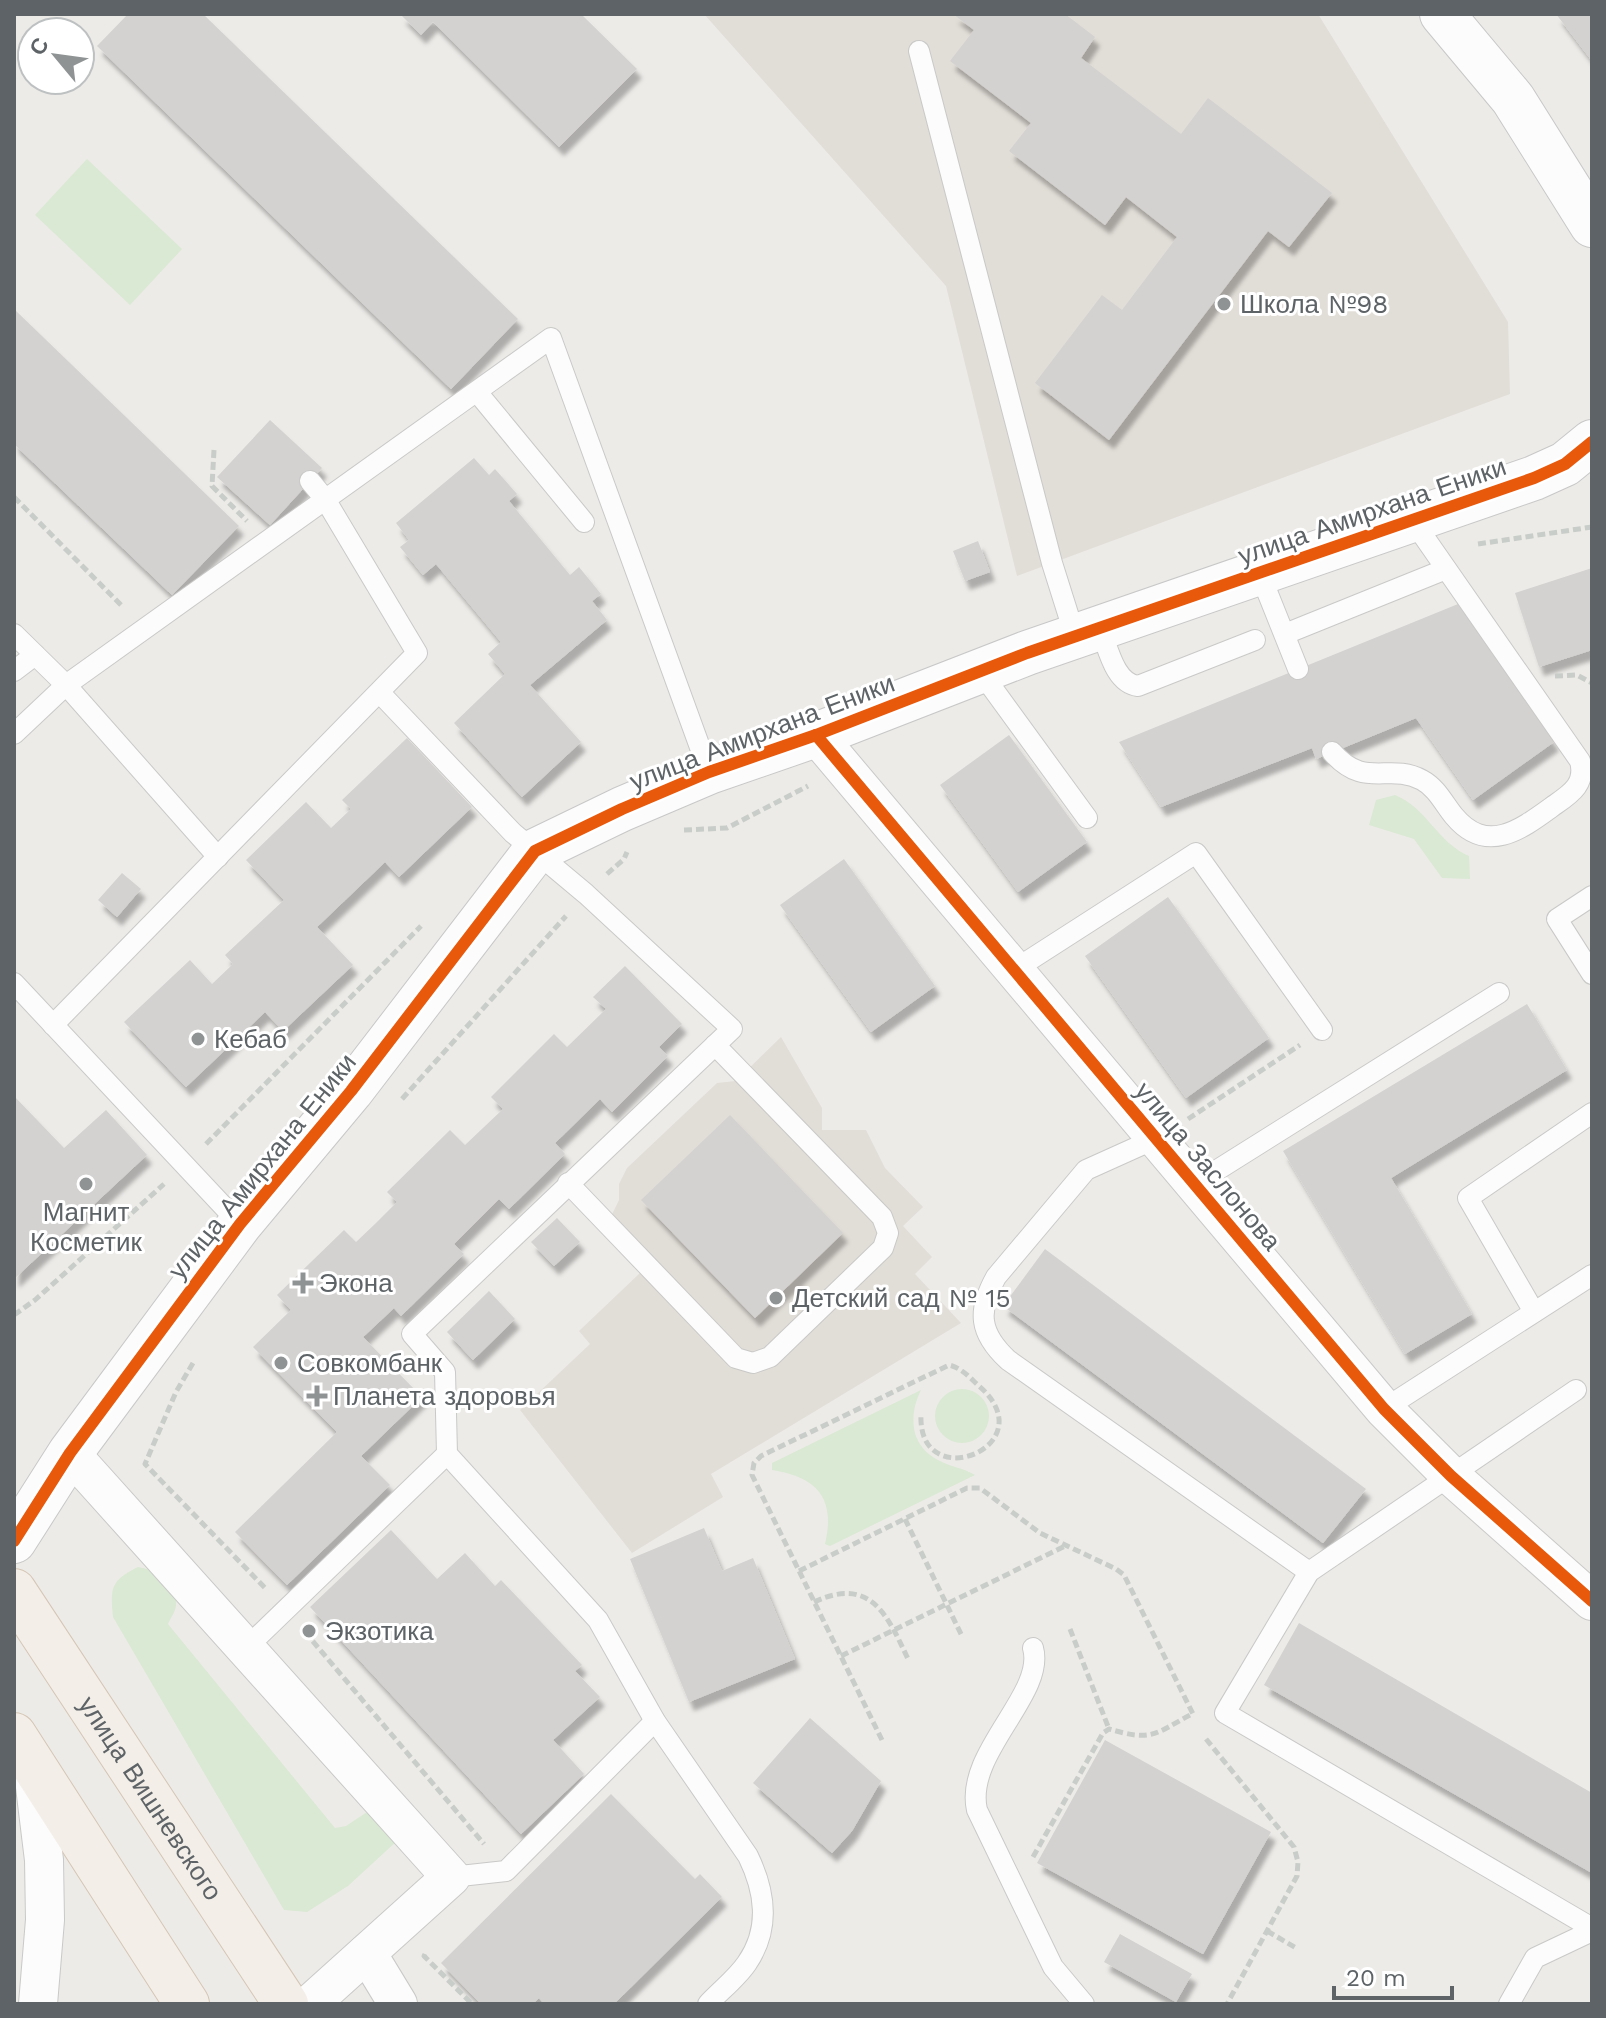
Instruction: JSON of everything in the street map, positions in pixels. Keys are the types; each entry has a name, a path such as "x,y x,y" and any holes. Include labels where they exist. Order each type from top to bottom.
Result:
{"main road":[{"name":"улица Вишневского","path":"14,1591 286,2004"},
{"path":"23,1747 187,2004"}],"street":[{"path":"1442,14 1513,99 1592,225"},
{"name":"улица Амирхана Еники","path":"14,1541 70,1453 240,1224 351,1091 535,851 709,772 1088,632 1534,478 1565,464 1592,442"},
{"name":"улица Заслонова","path":"816,735 1384,1409 1451,1476 1592,1601"},
{"path":"70,1453 451,1877 310,2004"},
{"path":"23,1747 44,1860 45,1920 38,2004"},
{"path":"367,1953 398,2004"}],"lane":[{"path":"919,51 1052,563 1088,632 1121,677 1138,686 1255,640"},
{"path":"14,734 66,685 551,338 709,772"},
{"path":"477,392 584,522"},
{"path":"53,1025 417,653 325,499 310,481"},
{"path":"1332,752 1344,764 1361,773 1404,774 1422,779 1438,792 1459,821 1487,836 1514,833 1578,786 1582,772 1580,761 1413,521"},
{"path":"1285,634 1446,569"},
{"path":"1260,574 1298,669"},
{"path":"14,634 66,685 218,857"},
{"path":"14,671 35,655"},
{"path":"980,671 1087,818"},
{"path":"380,693 513,833 586,894 732,1029 412,1334 445,1372 447,1454 598,1620 655,1721 748,1856 760,1880 765,1904 761,1934 747,1964 708,2004"},
{"path":"1014,970 1196,853 1322,1030"},
{"path":"1592,896 1557,919 1592,974"},
{"path":"14,983 240,1224"},
{"path":"1195,1184 1499,993"},
{"path":"568,1183 736,1358 753,1363 770,1357 883,1248 887,1241 886,1225 882,1217 715,1045"},
{"path":"1534,1312 1468,1198 1592,1113"},
{"path":"1157,1138 1086,1170 996,1277 985,1296 982,1316 987,1335 1008,1360 1309,1572"},
{"path":"1384,1409 1592,1275"},
{"path":"1576,1390 1309,1572 1225,1713 1592,1930"},
{"path":"246,1648 447,1454"},
{"path":"1033,1648 1034,1669 978,1774 975,1789 977,1810 1053,1967 1084,2004"},
{"path":"451,1877 506,1871 655,1721"},
{"path":"1509,2004 1535,1958 1592,1930"}],"path":[{"path":"214,450 212,486 268,541"},
{"path":"14,497 145,629"},
{"path":"1157,1138 1322,1030"},
{"path":"882,1740 752,1475 753,1466 757,1459 949,1365 961,1370 990,1395 997,1407 997,1434 981,1453 954,1459 937,1452 930,1445 923,1432 921,1414"},
{"path":"799,1571 974,1487 987,1493 1034,1529 1124,1575 1200,1729 1297,1854 1297,1876 1227,2004"},
{"path":"905,1519 962,1636"},
{"path":"841,1656 1066,1546"},
{"path":"814,1602 836,1594 862,1596 879,1607 909,1661"},
{"path":"1070,1629 1109,1729"},
{"path":"1109,1729 1136,1737 1150,1736 1192,1714"},
{"path":"1015,1890 1100,1736 1109,1729"},
{"path":"1267,1931 1298,1949"}],"shaded area":[{"name":"Школа №98","path":"704,14 1318,14 1508,322 1510,394 1017,576 946,286"},
{"name":"Детский сад № 15","path":"781,1037 822,1108 822,1130 866,1130 885,1168 923,1207 903,1226 932,1257 915,1274 961,1323 711,1474 723,1497 632,1553 520,1410 590,1344 579,1331 640,1273 603,1233 619,1200 619,1184 627,1168 717,1083 736,1081"}],"green space":[{"path":"87,159 182,249 130,305 35,215"},
{"path":"1395,795 1416,808 1448,842 1469,856 1470,879 1442,878 1414,839 1369,825 1376,800"},
{"path":"962,1389 981,1397 989,1416 981,1435 962,1443 943,1435 935,1416 943,1397"},
{"path":"921,1390 913,1420 917,1439 930,1455 975,1475 830,1546 825,1544 828,1514 819,1492 800,1478 772,1470 772,1463"},
{"path":"138,1567 152,1571 170,1584 176,1605 168,1624 335,1828 346,1826 373,1808 398,1840 348,1886 307,1912 284,1910 113,1617 114,1586 122,1576"}],"building":[{"path":"128,14 203,14 518,319 451,389 97,46"},
{"path":"400,14 581,14 637,69 559,147 433,22 421,35"},
{"path":"953,14 1065,14 1095,37 1081,58 1181,134 1208,98 1332,193 1289,247 1268,231 1109,440 1035,383 1102,295 1122,310 1177,237 1126,197 1105,225 1009,151 1031,123 950,61 974,30"},
{"path":"1556,14 1592,14 1592,61"},
{"path":"14,309 239,526 172,595 14,444"},
{"path":"270,420 322,468 270,525 217,477"},
{"path":"474,458 489,475 495,469 517,494 509,501 570,575 579,567 601,594 592,601 607,620 530,685 581,742 522,797 454,723 505,674 488,654 501,642 436,564 423,575 400,547 409,540 396,523"},
{"path":"978,541 990,572 965,581 953,551"},
{"path":"1592,568 1592,650 1539,667 1515,593"},
{"path":"1458,604 1554,742 1473,800 1416,718 1316,759 1312,748 1161,807 1119,742"},
{"path":"1009,735 1087,842 1018,892 940,785"},
{"path":"407,738 472,807 399,877 385,862 317,927 353,965 283,1031 265,1012 186,1087 124,1022 190,960 212,984 233,964 225,955 284,900 246,860 306,802 331,828 351,809 342,800"},
{"path":"844,859 935,986 871,1032 780,905"},
{"path":"122,873 141,889 117,917 98,900"},
{"path":"1168,897 1269,1038 1186,1098 1085,956"},
{"path":"625,966 682,1024 659,1047 668,1056 612,1112 600,1099 555,1143 565,1154 509,1209 499,1199 454,1244 464,1254 401,1316 394,1308 363,1337 422,1397 361,1456 390,1485 287,1585 235,1532 337,1432 253,1347 291,1310 277,1295 344,1230 356,1242 376,1223 397,1202 387,1192 450,1130 465,1145 503,1109 491,1097 554,1034 567,1047 606,1009 593,997"},
{"path":"1527,1004 1567,1070 1391,1178 1472,1314 1405,1354 1283,1151"},
{"path":"14,1096 64,1148 106,1110 147,1155 14,1279"},
{"path":"730,1115 843,1233 755,1318 641,1200"},
{"path":"557,1218 580,1242 554,1266 531,1242"},
{"path":"1045,1249 1366,1489 1323,1543 1003,1306"},
{"path":"489,1291 515,1319 473,1360 447,1332"},
{"path":"704,1528 722,1571 753,1558 795,1659 689,1702 630,1559"},
{"path":"391,1530 437,1579 465,1553 495,1586 501,1580 582,1665 575,1671 600,1697 553,1740 584,1774 521,1834 310,1607"},
{"path":"1299,1623 1592,1793 1592,1873 1264,1685"},
{"path":"810,1718 881,1781 852,1831 832,1853 753,1783"},
{"path":"1105,1740 1271,1832 1203,1954 1037,1863"},
{"path":"611,1794 695,1879 700,1874 722,1897 614,2004 544,2004 539,1998 533,2004 481,2004 441,1963"},
{"path":"1120,1934 1192,1974 1176,2002 1104,1962"}],"cycle path":[{"path":"14,1541 70,1453 240,1224 351,1091 535,851 709,772 816,735 1027,653 1534,478 1565,464 1592,442"},
{"path":"816,735 1384,1409 1451,1476 1592,1601"}],"place":[{"name":"Школа №98","path":"1224,304"},
{"name":"Кебаб","path":"198,1039"},
{"name":"Магнит Косметик","path":"86,1184"},
{"name":"Экона","path":"303,1283"},
{"name":"Детский сад № 15","path":"776,1298"},
{"name":"Совкомбанк","path":"281,1363"},
{"name":"Планета здоровья","path":"317,1396"},
{"name":"Экзотика","path":"309,1631"}]}
